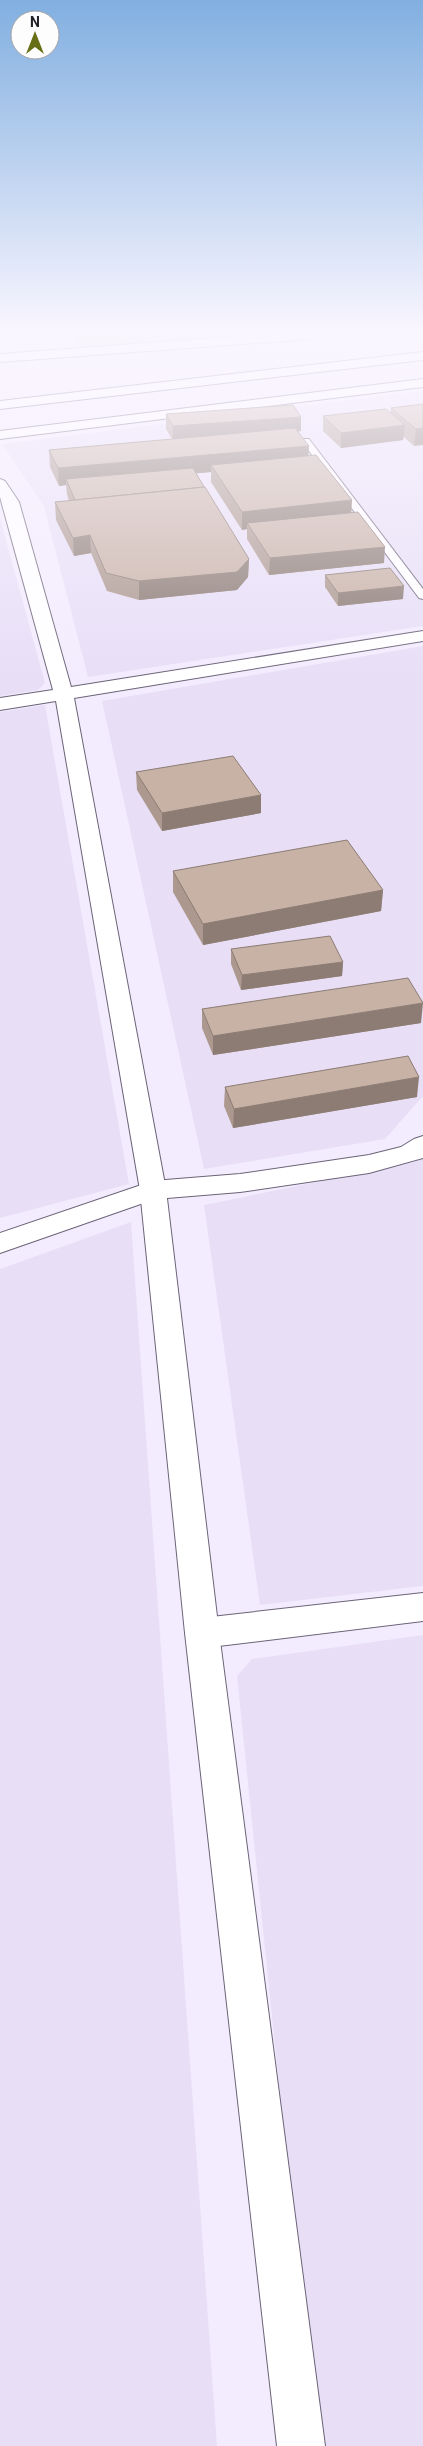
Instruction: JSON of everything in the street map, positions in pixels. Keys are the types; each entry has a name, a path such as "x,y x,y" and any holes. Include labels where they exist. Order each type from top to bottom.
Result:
{"main road":[{"path":"0,484 12,502 64,694 154,1190 202,1633 301,2446"},
{"path":"0,704 423,636"},
{"path":"0,1243 154,1190 240,1183 369,1164 410,1154 423,1145"},
{"path":"202,1633 423,1607"}],"lane":[{"path":"312,449 423,596"}],"shaded area":[{"path":"5,449 423,449 423,626 88,677 44,506"},
{"path":"0,518 45,683 38,690 0,696"},
{"path":"423,646 423,1096 385,1139 204,1169 102,701"},
{"path":"45,705 129,1184 0,1218 0,712"},
{"path":"423,1155 423,1586 260,1605 204,1205 415,1162"},
{"path":"131,1222 217,2446 0,2446 0,1269"},
{"path":"423,1635 423,2446 316,2446 237,1676 252,1659"}],"building":[{"path":"59,449 273,449 58,468 49,450"},
{"path":"316,455 352,500 242,512 211,465"},
{"path":"193,468 204,487 75,500 66,479"},
{"path":"205,487 249,559 237,572 139,581 106,573 90,535 73,538 55,502"},
{"path":"358,512 385,547 270,558 247,523"},
{"path":"390,568 404,586 338,593 325,575"},
{"path":"233,756 261,795 162,813 136,772"},
{"path":"347,840 383,890 203,924 173,871"},
{"path":"330,936 343,962 242,975 231,949"},
{"path":"408,978 423,1003 213,1036 202,1009"},
{"path":"408,1056 419,1077 234,1109 225,1087"}]}
